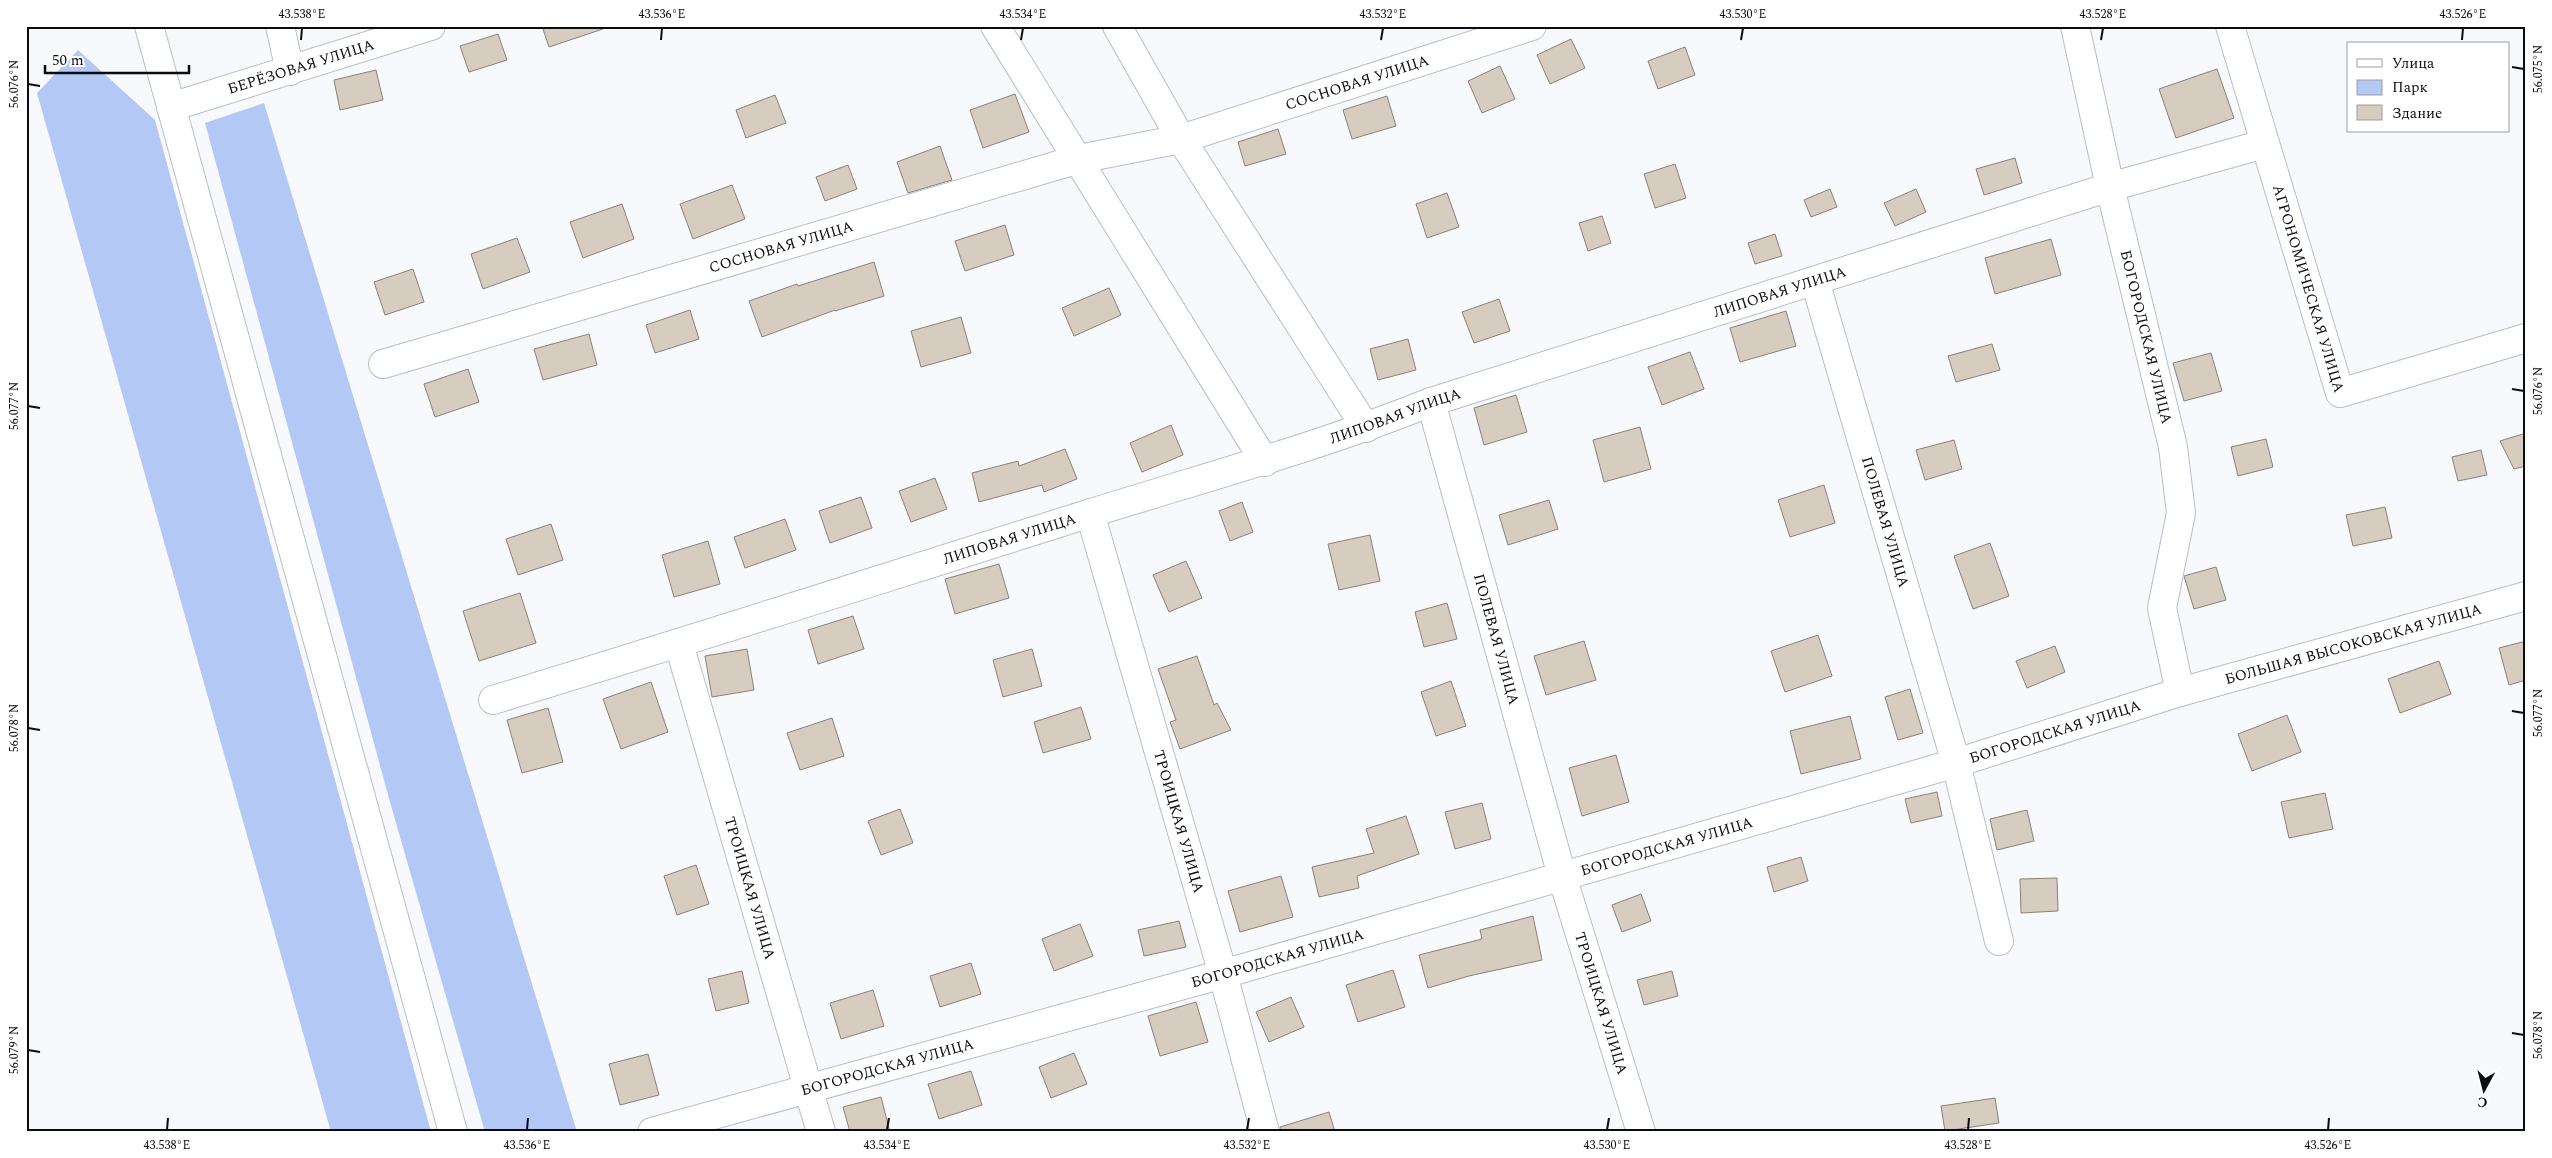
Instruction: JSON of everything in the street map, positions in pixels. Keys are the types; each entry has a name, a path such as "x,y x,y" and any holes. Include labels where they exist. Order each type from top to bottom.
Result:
{"street":[{"path":"149,26 453,1132"},
{"path":"280,26 290,71"},
{"name":"БЕРЁЗОВАЯ УЛИЦА","path":"171,107 431,26"},
{"path":"995,26 1080,159 1265,462"},
{"path":"1117,26 1181,139 1366,428"},
{"name":"СОСНОВАЯ УЛИЦА","path":"382,364 1080,159 1181,139 1532,26"},
{"path":"2075,26 2110,187"},
{"name":"АГРОНОМИЧЕСКАЯ УЛИЦА","path":"2230,26 2340,393 2526,338"},
{"name":"ЛИПОВАЯ УЛИЦА","path":"493,700 679,644 1090,513 1265,462 1366,428 1431,402 2110,187 2264,144"},
{"name":"БОГОРОДСКАЯ УЛИЦА","path":"652,1132 1223,974 1956,763 2180,692 2162,608 2181,513 2173,447 2110,187"},
{"name":"ПОЛЕВАЯ УЛИЦА","path":"1815,281 1956,763 1999,942"},
{"name":"ПОЛЕВАЯ УЛИЦА","path":"1431,402 1562,876"},
{"name":"ТРОИЦКАЯ УЛИЦА","path":"1090,513 1223,974 1265,1132"},
{"name":"БОЛЬШАЯ ВЫСОКОВСКАЯ УЛИЦА","path":"2180,692 2526,596"},
{"name":"ТРОИЦКАЯ УЛИЦА","path":"679,644 821,1132"},
{"name":"ТРОИЦКАЯ УЛИЦА","path":"1562,876 1641,1132"}],"green space":[{"path":"78,50 155,120 431,1132 331,1132 37,93"},
{"path":"264,103 577,1132 485,1132 390,802 205,123"}],"building":[{"path":"542,26 603,26 603,29 549,47"},
{"path":"498,34 507,60 469,72 460,46"},
{"path":"1571,39 1585,68 1550,84 1537,55"},
{"path":"1685,47 1695,75 1658,89 1648,61"},
{"path":"1500,66 1515,99 1482,113 1468,81"},
{"path":"2217,69 2234,118 2176,138 2159,89"},
{"path":"376,70 383,100 340,110 334,80"},
{"path":"1015,94 1029,132 983,148 970,110"},
{"path":"775,95 786,123 746,138 736,110"},
{"path":"1387,96 1396,126 1352,139 1343,110"},
{"path":"1278,129 1286,154 1245,166 1238,142"},
{"path":"940,146 952,180 908,193 897,162"},
{"path":"2015,158 2022,183 1984,195 1976,169"},
{"path":"1675,164 1686,198 1655,208 1644,174"},
{"path":"848,165 857,189 825,201 816,177"},
{"path":"732,185 745,219 693,239 680,204"},
{"path":"1830,189 1837,207 1811,217 1804,200"},
{"path":"1916,189 1926,212 1895,226 1884,203"},
{"path":"1447,193 1459,227 1427,238 1416,204"},
{"path":"622,204 634,239 583,258 570,222"},
{"path":"1602,216 1611,243 1588,251 1579,223"},
{"path":"1005,225 1014,255 965,271 955,241"},
{"path":"1775,234 1782,256 1755,264 1748,243"},
{"path":"517,238 530,272 483,289 471,254"},
{"path":"2051,239 2061,275 1995,294 1985,258"},
{"path":"874,262 884,296 835,310 762,337 749,301 797,284 798,286"},
{"path":"413,269 424,302 385,315 374,282"},
{"path":"1109,288 1121,315 1074,336 1062,308"},
{"path":"1499,299 1510,331 1474,343 1462,312"},
{"path":"690,310 699,339 655,353 646,325"},
{"path":"1786,311 1796,346 1740,362 1730,328"},
{"path":"961,317 971,353 921,367 911,331"},
{"path":"589,334 597,365 543,380 534,349"},
{"path":"1408,339 1416,370 1378,380 1370,349"},
{"path":"1992,344 2000,370 1956,382 1948,356"},
{"path":"1690,352 1704,389 1662,405 1648,367"},
{"path":"2211,353 2222,391 2184,401 2173,363"},
{"path":"468,369 479,402 435,417 424,384"},
{"path":"1516,395 1527,432 1484,445 1474,408"},
{"path":"1171,425 1183,455 1142,472 1130,443"},
{"path":"1640,427 1651,469 1604,482 1593,440"},
{"path":"2526,433 2526,466 2514,469 2500,441"},
{"path":"2266,439 2273,467 2238,476 2231,447"},
{"path":"1954,440 1962,469 1925,480 1916,450"},
{"path":"1065,449 1077,479 1044,492 1042,485 979,502 972,473 1018,461 1019,466"},
{"path":"2481,450 2487,475 2458,481 2452,457"},
{"path":"935,478 947,509 911,522 899,491"},
{"path":"1824,485 1835,523 1790,537 1778,500"},
{"path":"861,497 872,528 830,543 819,511"},
{"path":"1549,500 1558,529 1508,545 1499,515"},
{"path":"1242,502 1253,532 1230,541 1219,511"},
{"path":"2385,507 2392,538 2353,546 2346,515"},
{"path":"785,519 796,550 745,568 734,537"},
{"path":"551,524 563,560 518,575 506,539"},
{"path":"1370,535 1380,581 1339,590 1328,544"},
{"path":"708,541 720,584 674,597 662,555"},
{"path":"1990,543 2009,596 1973,609 1954,556"},
{"path":"1186,561 1202,598 1169,612 1153,575"},
{"path":"999,564 1009,598 955,614 945,579"},
{"path":"2216,567 2226,600 2194,609 2184,576"},
{"path":"520,593 536,643 479,661 463,611"},
{"path":"1447,603 1457,639 1424,647 1415,612"},
{"path":"853,616 864,649 818,664 808,630"},
{"path":"1818,635 1832,676 1785,692 1771,651"},
{"path":"1584,641 1596,680 1546,695 1534,656"},
{"path":"2526,641 2526,680 2509,685 2499,648"},
{"path":"2055,646 2065,672 2027,688 2016,661"},
{"path":"747,649 754,690 712,697 705,656"},
{"path":"1032,649 1042,686 1003,697 993,660"},
{"path":"1197,656 1214,705 1217,703 1231,730 1180,749 1170,722 1176,720 1158,669"},
{"path":"2439,661 2451,694 2400,713 2388,679"},
{"path":"1451,681 1466,726 1436,736 1421,692"},
{"path":"651,682 668,732 621,749 603,699"},
{"path":"1910,689 1923,733 1898,740 1885,697"},
{"path":"1081,707 1091,739 1043,753 1034,722"},
{"path":"548,708 563,762 522,773 507,720"},
{"path":"2287,715 2301,752 2252,771 2238,734"},
{"path":"1850,716 1861,759 1801,774 1790,731"},
{"path":"832,718 844,756 800,770 787,733"},
{"path":"1616,755 1629,802 1582,816 1569,768"},
{"path":"1937,792 1942,816 1911,823 1905,799"},
{"path":"2325,793 2333,829 2289,838 2281,802"},
{"path":"1482,803 1491,839 1455,849 1445,812"},
{"path":"900,809 913,843 881,855 868,821"},
{"path":"2027,810 2034,841 1997,850 1990,819"},
{"path":"1406,816 1419,854 1357,876 1359,888 1319,897 1312,867 1374,853 1366,829"},
{"path":"1801,857 1808,881 1774,892 1767,867"},
{"path":"696,865 709,904 677,915 664,876"},
{"path":"1281,876 1293,917 1240,932 1228,891"},
{"path":"2057,878 2058,911 2021,913 2020,879"},
{"path":"1641,894 1651,921 1622,932 1612,905"},
{"path":"1533,916 1542,960 1469,976 1428,988 1419,955 1482,939 1480,930"},
{"path":"1179,921 1186,947 1144,956 1138,930"},
{"path":"1080,924 1093,956 1054,971 1042,939"},
{"path":"971,963 981,994 940,1007 930,976"},
{"path":"1393,970 1405,1007 1358,1022 1346,985"},
{"path":"742,971 749,1003 716,1011 708,979"},
{"path":"1672,971 1678,996 1644,1005 1637,980"},
{"path":"873,990 884,1026 841,1039 830,1003"},
{"path":"1291,997 1304,1027 1269,1042 1256,1012"},
{"path":"1196,1002 1208,1042 1160,1056 1148,1016"},
{"path":"1074,1053 1087,1084 1051,1098 1039,1067"},
{"path":"648,1054 659,1095 620,1105 609,1064"},
{"path":"971,1071 982,1105 939,1119 928,1084"},
{"path":"881,1097 890,1132 850,1132 843,1107"},
{"path":"1995,1098 1999,1123 1945,1131 1941,1106"},
{"path":"1329,1112 1335,1132 1280,1132 1280,1127"}]}
